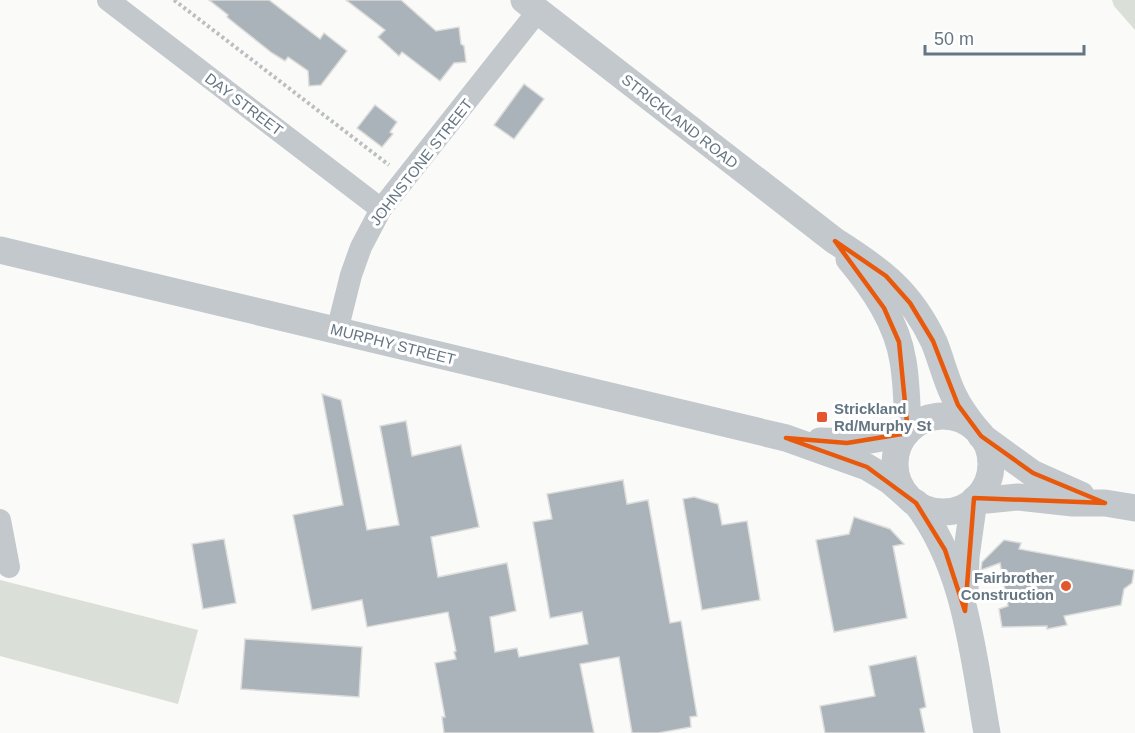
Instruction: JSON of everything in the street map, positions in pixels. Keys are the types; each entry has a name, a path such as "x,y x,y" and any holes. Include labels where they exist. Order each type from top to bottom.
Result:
{"street":[{"name":"DAY STREET","path":"108,0 381,209"},
{"name":"JOHNSTONE STREET","path":"337,331 351,275 361,247 381,209 400,187 531,5"},
{"name":"STRICKLAND ROAD","path":"531,5 835,241 886,276 910,303 933,341 958,405 979,432"},
{"name":"STRICKLAND ROAD","path":"835,241 884,308 899,342 905,373 906,432"},
{"name":"MURPHY STREET","path":"0,250 786,438 867,467 911,499"},
{"path":"987,733 965,611 945,550 930,521 911,499 896,474 896,453 906,432 923,420 941,416 960,419 1033,473 1105,503"},
{"name":"MURPHY STREET","path":"786,438 847,443 906,432"},
{"path":"965,611 966,557 975,499 988,479 990,468 987,446 979,432"},
{"path":"911,499 935,511 956,510 975,499 1018,497 1073,503 1105,503 1135,508"},
{"path":"0,520 9,567"}],"path":[{"path":"174,0 392,168"}],"highlighted area":[{"path":"835,241 886,276 910,303 933,341 958,405 981,436 1033,473 1105,503 974,498 965,611 945,550 916,503 867,467 786,438 847,443 908,433 899,342 884,308"}],"shaded area":[{"path":"1112,0 1135,0 1135,30 1114,6"},
{"path":"0,580 198,630 178,704 0,656"}],"building":[{"path":"209,0 269,0 320,39 324,33 347,51 321,85 309,86 308,71 288,57 285,61 272,53"},
{"path":"346,0 401,0 436,31 459,27 466,62 454,63 440,81 402,52 399,56 378,37 385,30"},
{"path":"524,84 544,99 514,139 494,125"},
{"path":"375,105 397,122 390,132 393,134 382,147 357,128"},
{"path":"322,394 341,400 367,530 399,525 380,426 406,421 412,456 461,445 479,527 431,537 438,577 507,563 516,611 490,617 495,652 517,648 519,657 588,644 582,612 550,618 533,522 552,519 547,494 623,480 627,504 648,500 670,623 681,621 697,716 690,717 691,727 658,733 632,733 619,657 580,664 594,733 444,733 442,717 445,717 435,663 456,659 448,612 367,627 362,600 312,610 293,515 343,505"},
{"path":"694,497 718,504 722,525 747,521 760,600 702,610 683,499"},
{"path":"854,517 890,529 904,544 893,546 907,618 834,632 816,540 849,534"},
{"path":"224,539 236,603 203,609 192,544"},
{"name":"Fairbrother Construction","path":"1004,540 1021,543 1019,549 1134,570 1132,583 1124,589 1121,605 1064,616 1067,625 1047,629 1047,626 1002,627 999,609 1008,606 1000,563 981,570 982,562"},
{"path":"245,639 362,647 359,697 241,689"},
{"path":"916,656 926,707 920,709 925,733 825,733 820,706 875,696 869,666"}],"place":[{"name":"Strickland Rd/Murphy St","path":"822,417"},
{"name":"Fairbrother Construction","path":"1066,586"}]}
